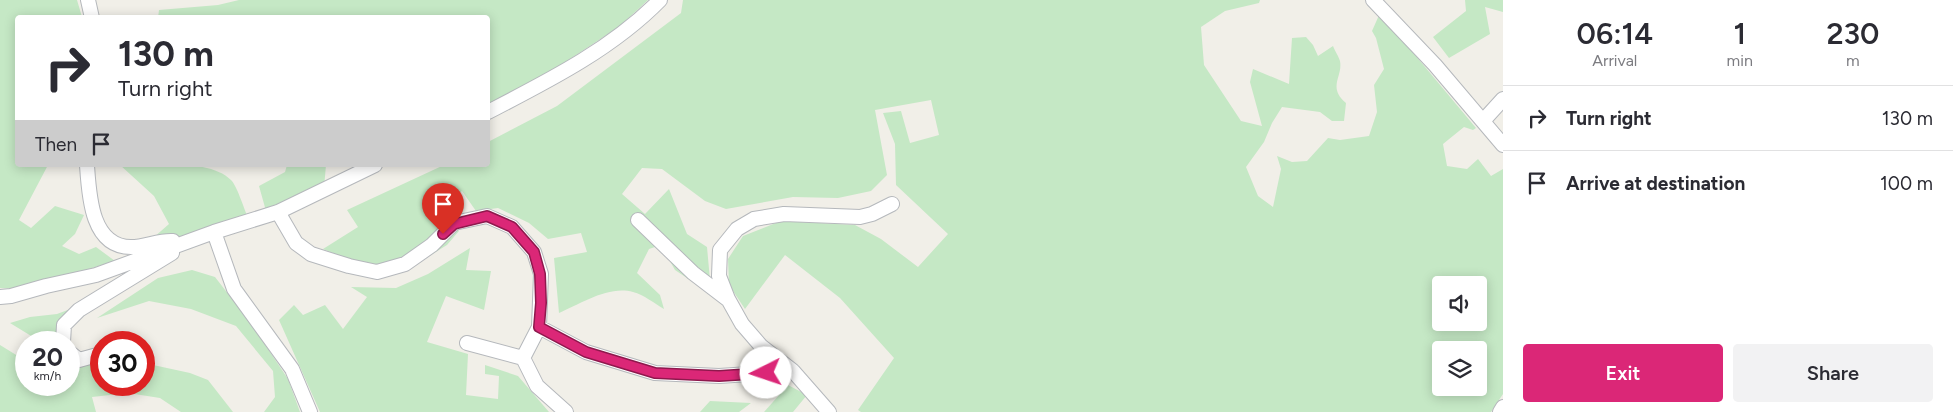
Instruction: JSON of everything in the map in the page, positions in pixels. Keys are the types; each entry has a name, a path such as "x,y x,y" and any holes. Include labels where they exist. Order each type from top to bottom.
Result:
{"street":[{"path":"88,0 91,15"},
{"path":"490,111 556,77 640,20 660,0"},
{"path":"1373,0 1436,65 1503,145"},
{"path":"1483,121 1503,99"},
{"path":"87,167 91,207 101,230 113,244 131,247 171,240 184,243"},
{"path":"0,297 96,275 214,232 278,212 371,167"},
{"path":"829,412 793,371 761,346 742,324 728,300 719,276 720,250 737,229 754,219 784,214 860,217 872,214 892,204"},
{"path":"278,212 296,243 311,254 376,272 406,264 432,245 454,224 487,216 512,227 534,252 540,274 541,303 539,327 523,358"},
{"path":"638,220 693,273 728,300"},
{"path":"214,232 234,289 292,369 310,412"},
{"path":"64,331 64,325 79,310 172,254 184,243"},
{"path":"539,327 586,352 655,373 719,376 793,371"},
{"path":"467,343 523,358 537,386 566,412"},
{"path":"1500,412 1503,407"}],"green space":[{"path":"0,0 77,0 81,15 15,15 15,167 47,167 19,220 31,228 55,206 84,215 75,234 62,246 79,254 96,247 115,261 23,289 0,288"},
{"path":"239,0 648,0 620,26 561,65 490,104 490,15 158,15 159,10 218,5"},
{"path":"683,0 1260,0 1259,3 1225,11 1201,27 1204,65 1241,121 1262,126 1250,82 1253,69 1289,84 1292,38 1306,37 1313,45 1318,56 1333,46 1340,61 1337,92 1346,103 1344,121 1332,121 1320,112 1282,107 1272,123 1264,142 1246,167 1258,196 1273,207 1281,169 1277,156 1292,162 1307,161 1328,138 1340,140 1369,136 1377,112 1374,85 1384,69 1376,38 1372,31 1380,13 1476,128 1473,130 1464,127 1443,144 1447,166 1467,169 1478,159 1491,176 1503,169 1503,394 1491,412 861,412 858,410 894,358 840,298 785,255 745,309 729,285 728,259 743,236 781,221 855,225 881,239 918,267 948,234 896,185 895,144 883,113 901,111 910,143 939,135 931,100 875,110 887,175 871,191 838,198 793,197 726,209 705,201 662,169 642,168 622,194 645,214 669,189 687,234 707,247 711,291 675,270 661,245 649,249 637,273 660,295 664,309 633,292 614,291 595,296 559,313 554,258 587,252 581,233 548,239 529,223 498,208 476,211 462,191 440,206 459,231 447,245 418,263 386,266 360,264 323,249 358,227 347,210 440,167 490,167 490,141 557,106 681,13"},
{"path":"1465,0 1503,0 1503,12 1485,7 1490,34 1449,58 1433,37 1466,11"},
{"path":"122,167 209,168 231,180 238,191 247,215 183,240 153,238 169,224 154,196"},
{"path":"286,167 326,167 324,188 266,211 259,186 285,172"},
{"path":"470,248 466,270 491,271 484,310 446,296 427,342 468,354 466,395 498,399 499,376 485,374 485,365 518,376 549,412 320,412 279,320 294,305 303,315 325,305 343,329 367,297 351,287 396,288 428,274"},
{"path":"192,270 215,277 250,322 288,379 300,412 264,412 275,397 273,371 236,326 191,309 149,301 97,318 158,278"},
{"path":"129,287 74,319 69,331 23,331 10,323 30,317 57,314"},
{"path":"0,345 15,354 15,396 80,396 80,356 82,359 90,361 90,396 101,396 92,397 96,412 0,412"},
{"path":"155,365 190,373 208,380 233,412 181,412 160,398 147,396 155,396"},
{"path":"788,385 807,395 793,412 764,412"},
{"path":"710,401 751,403 739,412 700,412"}],"route":[{"path":"443,234 454,224 487,216 512,227 534,252 540,274 541,303 539,327 586,352 655,373 719,376 766,373"}]}
